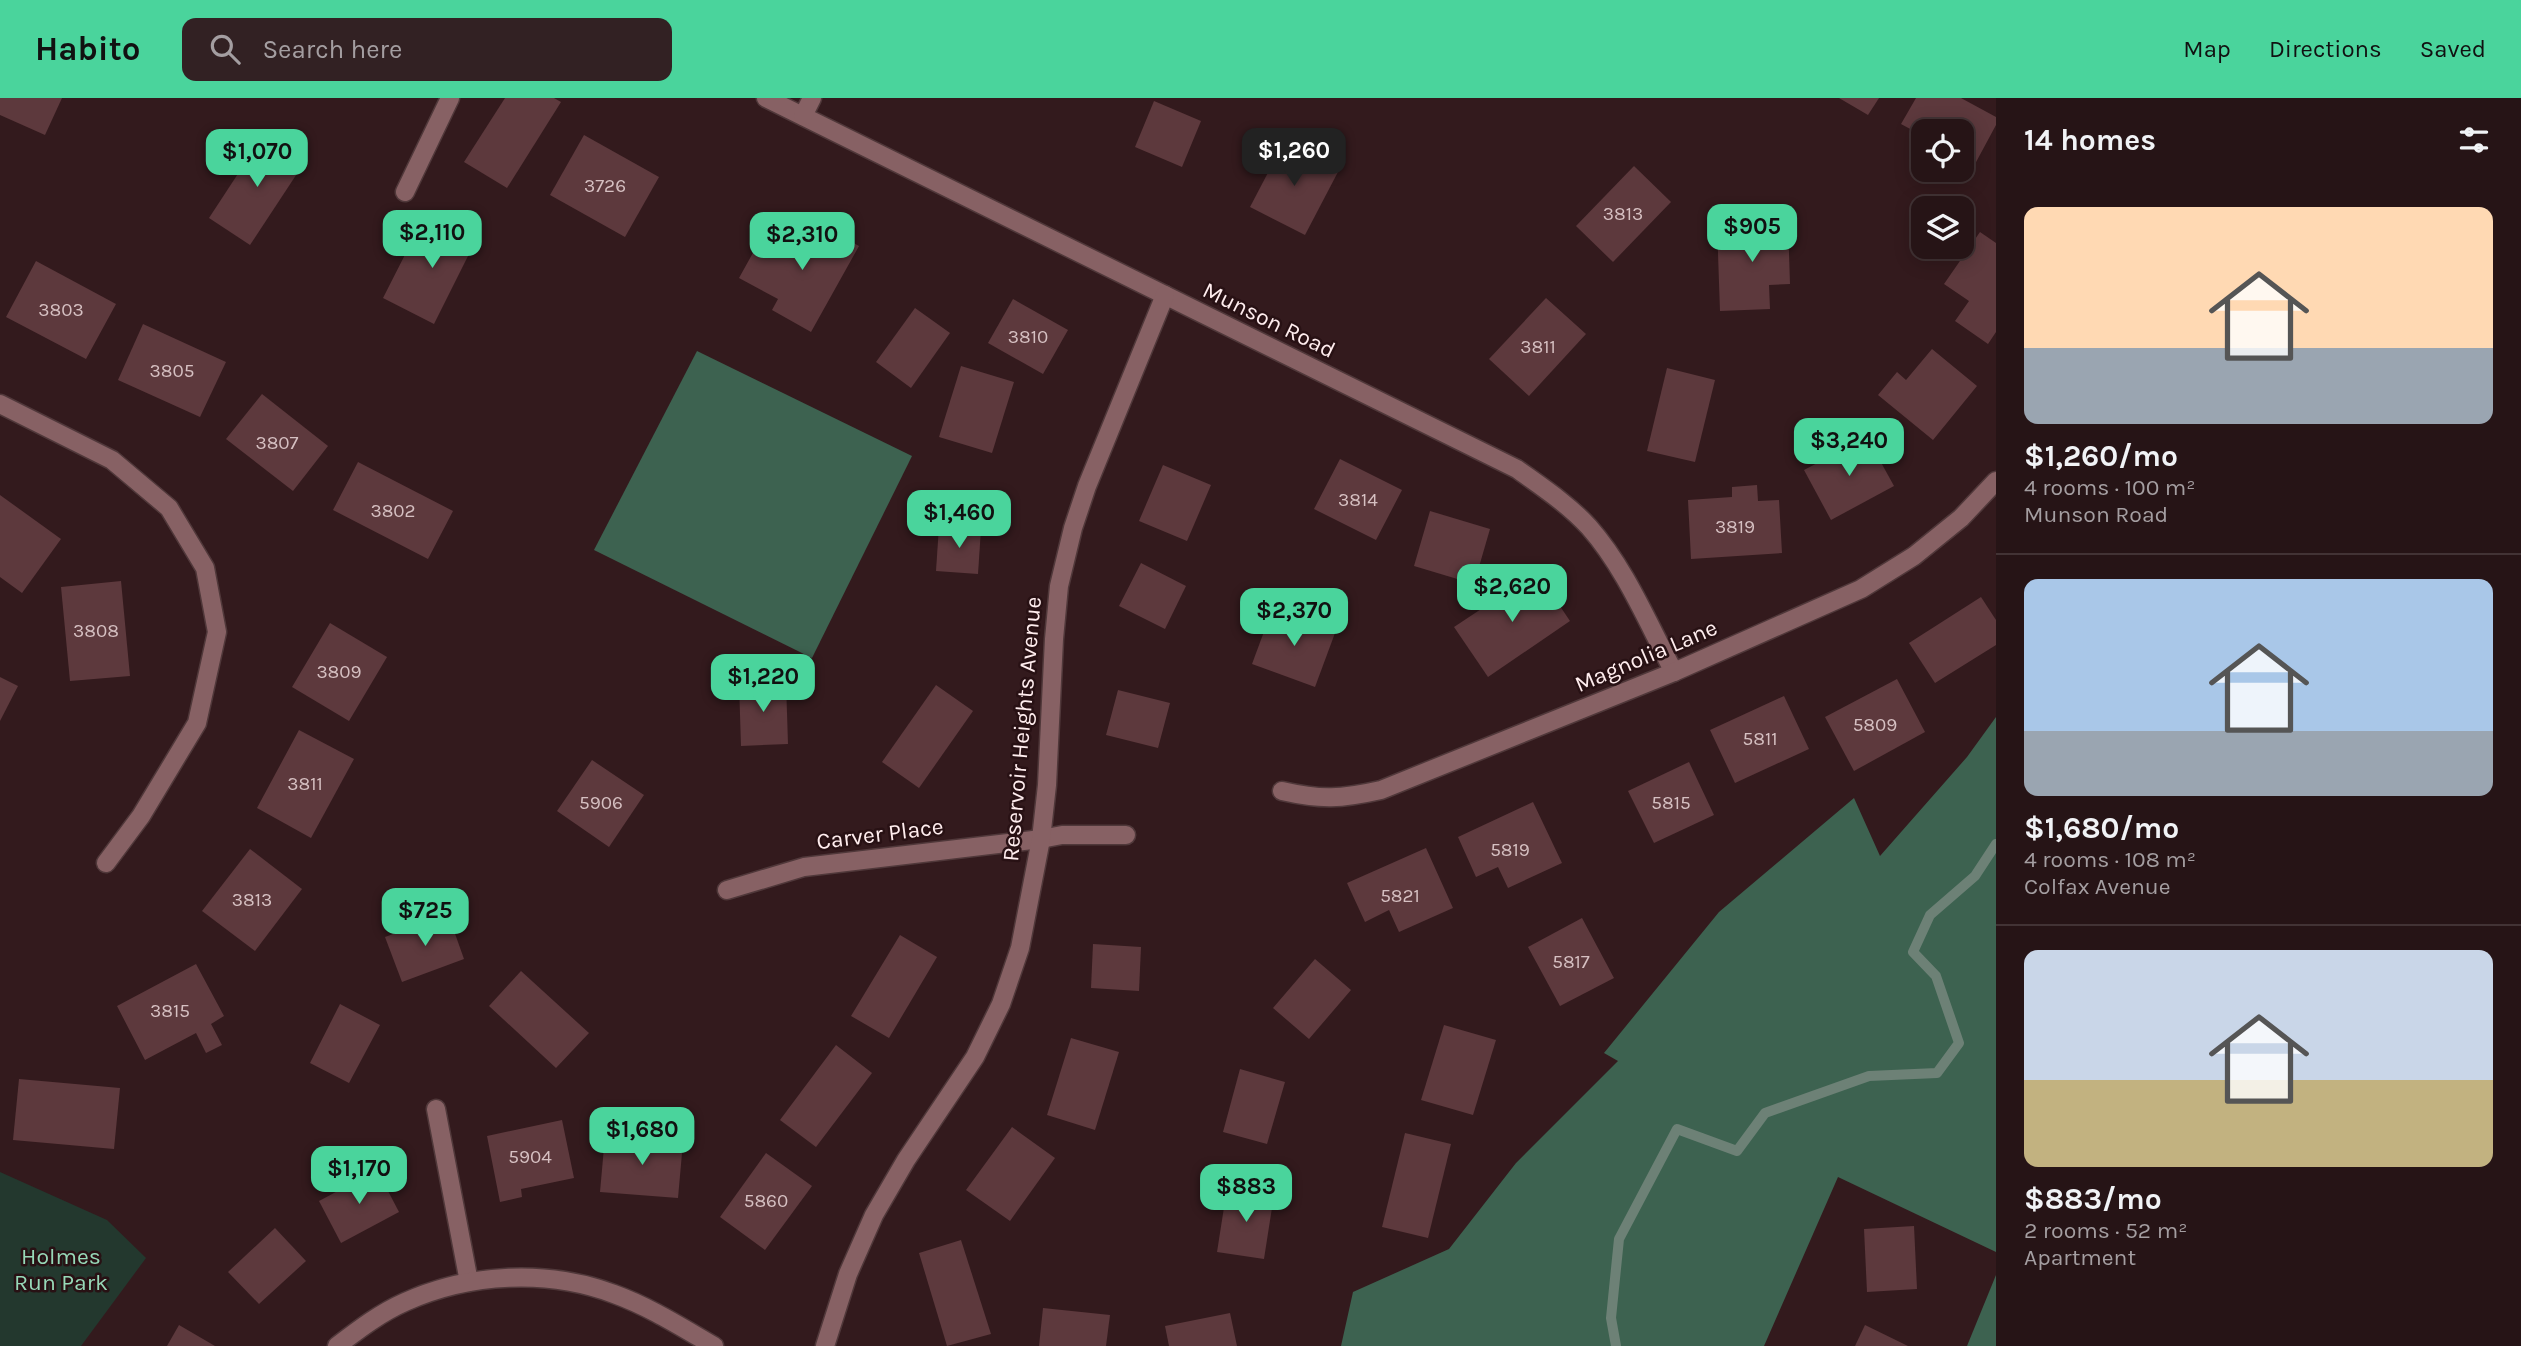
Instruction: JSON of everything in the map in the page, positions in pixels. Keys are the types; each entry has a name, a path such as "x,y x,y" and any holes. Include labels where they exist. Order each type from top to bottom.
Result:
{"street":[{"path":"405,192 450,98"},
{"name":"Munson Road","path":"766,98 1517,469 1555,495 1589,527 1617,565 1674,673"},
{"path":"803,116 812,98"},
{"name":"Reservoir Heights Avenue","path":"825,1346 848,1274 874,1215 906,1160 975,1057 1002,1004 1020,948 1041,839 1047,785 1054,639 1062,574 1087,485 1165,295"},
{"path":"0,404 112,460 169,508 205,569 217,632 197,723 141,816 106,863"},
{"name":"Magnolia Lane","path":"1282,791 1309,798 1343,799 1381,790 1674,673 1861,589 1914,556 1961,518 1996,481"},
{"name":"Carver Place","path":"727,890 804,867 1062,835 1126,835"},
{"path":"436,1110 469,1282"},
{"path":"337,1346 366,1324 404,1302 469,1282 518,1277 566,1281 612,1293 660,1314 714,1346"}],"green space":[{"path":"697,351 912,456 812,658 594,550"},
{"path":"1996,717 1996,1252 1838,1177 1764,1346 1341,1346 1353,1292 1449,1249 1516,1163 1618,1061 1604,1053 1719,912 1854,798 1880,856 1967,757"},
{"name":"Holmes Run Park","path":"0,1172 107,1220 146,1258 81,1346 0,1346"},
{"path":"1996,1275 1996,1346 1967,1346"}],"building":[{"path":"0,98 62,98 45,135 0,115"},
{"path":"505,98 554,98 561,102 507,188 464,162"},
{"path":"1839,98 1879,98 1868,115"},
{"path":"1916,98 1961,98 1996,117 1996,125 1975,164 1974,119 1911,119 1911,129 1901,124"},
{"path":"1154,101 1201,121 1182,167 1135,147"},
{"path":"264,134 306,160 250,245 209,218"},
{"path":"584,135 659,177 625,237 550,195"},
{"path":"1284,142 1339,170 1305,235 1250,207"},
{"path":"1634,166 1671,202 1613,262 1576,226"},
{"path":"445,214 480,232 434,324 383,298 414,237 430,244"},
{"path":"807,217 859,246 811,332 772,310 778,299 739,278 759,242 785,256"},
{"path":"1788,222 1790,284 1769,285 1770,309 1720,311 1717,225"},
{"path":"1980,232 1996,243 1996,332 1988,344 1955,321 1969,301 1944,284 1961,259 1974,259 1974,241"},
{"path":"36,261 116,304 86,359 6,317"},
{"path":"1546,298 1586,334 1529,396 1489,359"},
{"path":"1013,299 1068,330 1043,374 988,343"},
{"path":"915,308 950,333 911,388 876,362"},
{"path":"143,324 226,362 200,417 118,380"},
{"path":"1932,349 1977,386 1933,440 1878,395 1897,372 1906,380"},
{"path":"961,366 1014,382 992,453 939,437"},
{"path":"1667,368 1715,380 1695,462 1647,451"},
{"path":"262,394 328,446 293,491 226,439"},
{"path":"1867,437 1894,486 1831,520 1804,470"},
{"path":"1340,459 1402,490 1376,540 1314,509"},
{"path":"358,462 453,511 428,559 333,510"},
{"path":"1163,465 1211,485 1187,541 1139,521"},
{"path":"1757,485 1758,501 1779,500 1782,553 1691,559 1688,500 1732,497 1732,487"},
{"path":"0,495 61,539 22,593 0,577"},
{"path":"1430,511 1490,529 1474,584 1414,566"},
{"path":"939,526 981,529 978,574 936,571"},
{"path":"1141,563 1186,586 1165,629 1119,606"},
{"path":"1537,572 1570,621 1488,677 1454,627"},
{"path":"121,581 130,676 70,681 61,587"},
{"path":"1981,597 1996,620 1996,645 1935,683 1909,643"},
{"path":"1272,610 1335,633 1315,687 1252,664"},
{"path":"330,623 387,657 349,721 292,687"},
{"path":"0,677 18,686 0,721"},
{"path":"1897,679 1925,732 1854,771 1825,717"},
{"path":"786,682 788,744 741,746 739,683"},
{"path":"936,685 973,711 919,788 882,762"},
{"path":"1118,690 1170,703 1158,748 1106,735"},
{"path":"1784,696 1809,749 1735,783 1710,730"},
{"path":"299,730 354,759 311,838 257,808"},
{"path":"592,760 644,795 609,847 557,811"},
{"path":"1689,762 1714,815 1654,843 1628,791"},
{"path":"1533,802 1562,863 1508,888 1498,867 1476,877 1458,837"},
{"path":"1426,848 1453,908 1399,932 1389,910 1365,922 1347,883"},
{"path":"250,849 302,889 255,951 202,911"},
{"path":"448,914 464,959 402,982 385,937"},
{"path":"1582,918 1614,978 1560,1006 1528,947"},
{"path":"900,935 937,957 889,1038 851,1016"},
{"path":"1093,944 1141,947 1139,991 1091,988"},
{"path":"1315,959 1351,990 1309,1039 1273,1008"},
{"path":"196,964 224,1016 211,1024 222,1045 206,1053 196,1033 145,1060 117,1006"},
{"path":"521,971 589,1033 556,1068 489,1006"},
{"path":"340,1004 380,1025 349,1083 310,1063"},
{"path":"1444,1025 1496,1040 1473,1115 1421,1100"},
{"path":"1071,1038 1119,1052 1095,1130 1047,1115"},
{"path":"836,1045 872,1073 816,1147 780,1120"},
{"path":"1240,1069 1285,1082 1267,1144 1223,1132"},
{"path":"19,1079 120,1088 114,1149 13,1140"},
{"path":"562,1120 574,1178 521,1189 522,1197 500,1202 487,1136"},
{"path":"1012,1127 1055,1158 1010,1221 966,1190"},
{"path":"1405,1133 1451,1144 1428,1238 1382,1227"},
{"path":"605,1136 683,1142 678,1198 600,1192"},
{"path":"766,1153 812,1186 765,1250 720,1217"},
{"path":"377,1170 399,1212 341,1243 319,1201"},
{"path":"1227,1188 1274,1195 1264,1259 1217,1252"},
{"path":"1914,1226 1917,1289 1867,1292 1864,1229"},
{"path":"275,1228 306,1261 259,1304 228,1272"},
{"path":"961,1240 991,1334 947,1346 919,1253"},
{"path":"1043,1308 1110,1315 1106,1346 1039,1346"},
{"path":"1230,1313 1237,1346 1169,1346 1165,1326"},
{"path":"179,1325 215,1346 167,1346"},
{"path":"1865,1325 1908,1346 1855,1346"}],"waterway":[{"path":"1616,1346 1611,1318 1619,1239 1677,1129 1737,1151 1765,1113 1869,1076 1937,1073 1959,1043 1936,976 1913,952 1930,915 1975,876 1996,844"}]}
